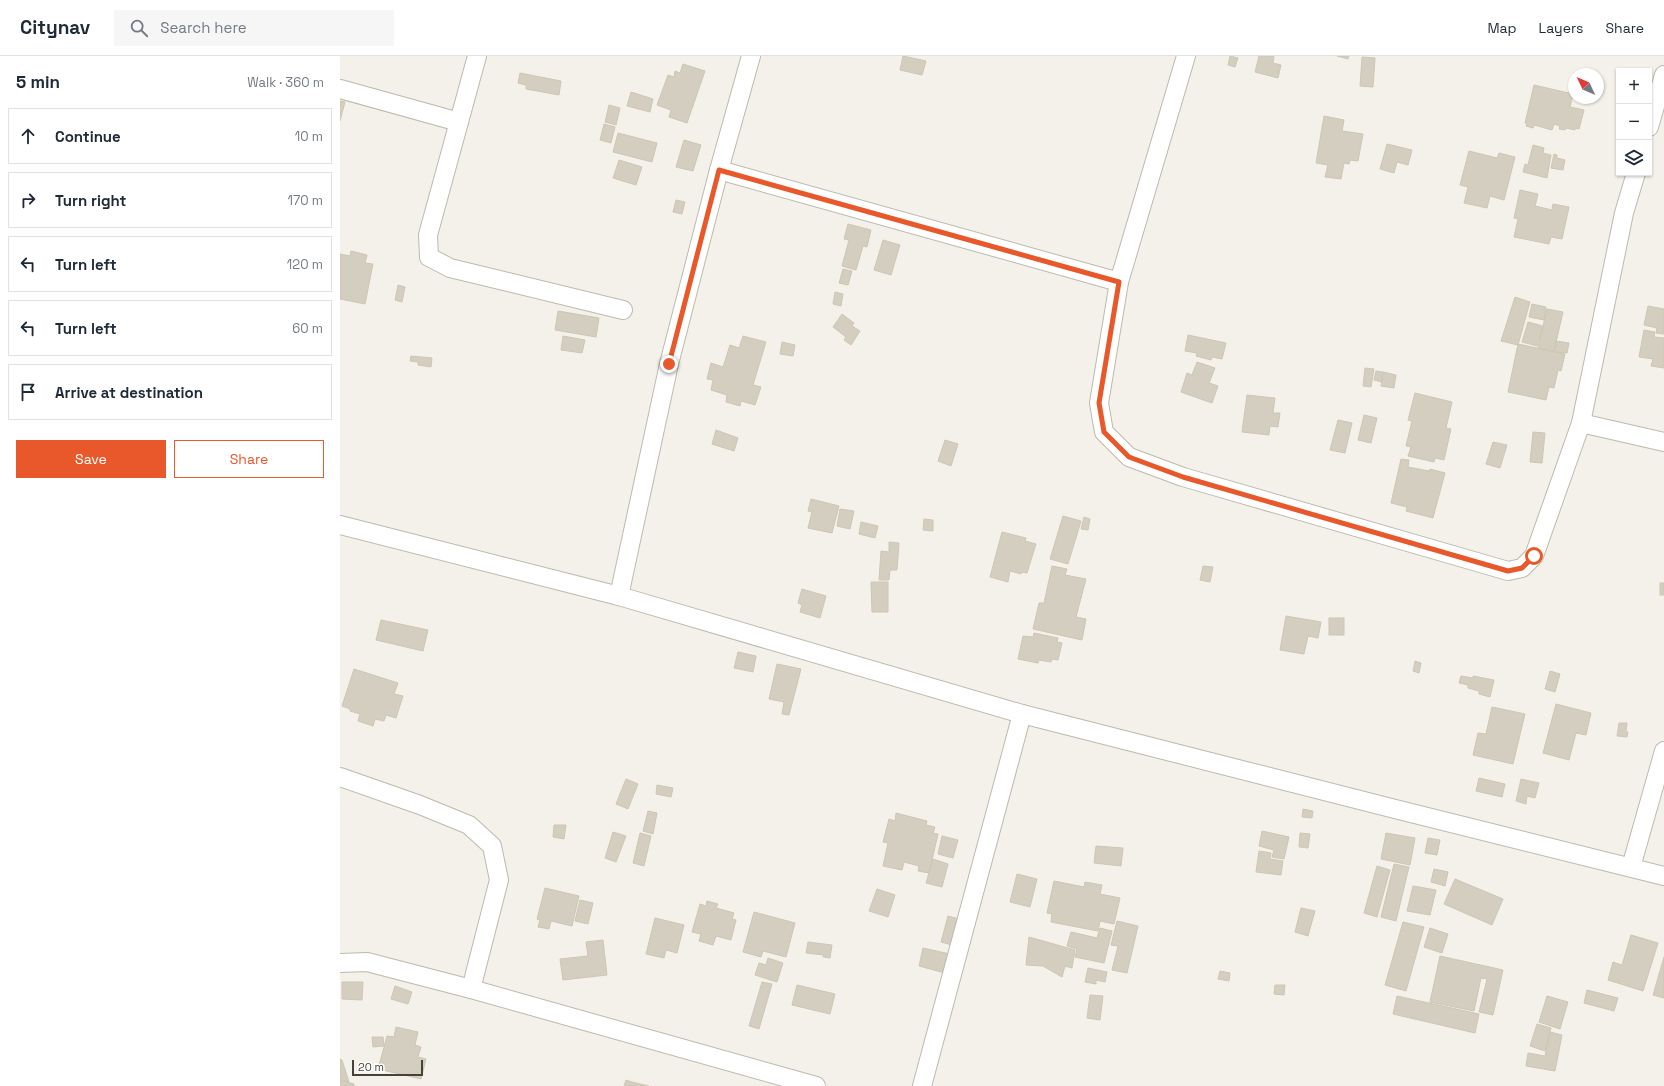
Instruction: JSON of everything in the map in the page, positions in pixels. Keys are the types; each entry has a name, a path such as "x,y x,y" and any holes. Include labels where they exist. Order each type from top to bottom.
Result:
{"street":[{"path":"477,56 428,235 429,257 450,268 623,310"},
{"path":"619,596 669,364 719,170 751,56"},
{"path":"1186,56 1119,282 1099,403 1104,432 1129,457 1183,477 1508,571 1522,568 1534,556 1581,423 1624,213 1635,176"},
{"path":"1652,117 1664,75"},
{"path":"340,89 459,122"},
{"path":"719,170 1119,282"},
{"path":"1581,423 1664,442"},
{"path":"340,524 619,596 1022,714 1664,876"},
{"path":"922,1086 1022,714"},
{"path":"1632,867 1664,751"},
{"path":"340,777 420,805 469,825 492,846 499,880 471,989"},
{"path":"340,963 367,962 471,989 816,1086"}],"building":[{"path":"903,56 926,61 922,75 900,70"},
{"path":"1230,56 1238,58 1235,67 1228,65"},
{"path":"1259,56 1274,56 1273,63 1281,65 1278,78 1255,72"},
{"path":"1337,56 1349,56 1348,59"},
{"path":"1362,57 1375,58 1373,87 1360,86"},
{"path":"683,64 705,71 687,123 669,117 671,110 657,105 668,75 674,77 675,71 680,73"},
{"path":"520,73 561,81 559,95 526,89 526,85 518,83"},
{"path":"1534,85 1568,93 1568,104 1571,104 1570,107 1584,110 1579,129 1575,128 1575,130 1566,128 1565,130 1559,129 1560,126 1554,124 1552,130 1534,125 1533,128 1526,126 1527,123 1525,123"},
{"path":"631,92 653,99 650,112 627,106"},
{"path":"340,101 345,102 340,121"},
{"path":"609,105 620,108 616,125 605,122"},
{"path":"1324,116 1344,120 1342,131 1363,134 1358,161 1350,160 1349,164 1344,163 1341,179 1325,177 1328,165 1316,163"},
{"path":"604,124 615,127 611,143 600,140"},
{"path":"618,133 657,143 652,162 613,152"},
{"path":"684,140 701,145 693,171 676,167"},
{"path":"1387,144 1412,150 1408,165 1397,162 1394,173 1380,169"},
{"path":"1533,145 1544,148 1543,153 1551,155 1547,178 1523,172 1525,164 1528,165"},
{"path":"1469,151 1497,158 1499,153 1515,157 1504,200 1490,196 1487,208 1464,203 1468,187 1460,185"},
{"path":"1554,154 1557,155 1557,158 1565,160 1563,170 1551,168"},
{"path":"619,160 642,167 636,185 613,178"},
{"path":"1520,190 1538,194 1535,206 1552,210 1553,204 1569,207 1562,239 1551,237 1549,244 1514,237 1518,219 1514,218"},
{"path":"676,200 685,202 682,214 673,212"},
{"path":"848,224 871,230 867,247 863,246 856,270 842,266 849,240 844,239"},
{"path":"883,240 900,245 891,275 874,270"},
{"path":"351,251 367,255 365,263 373,264 365,304 340,299 340,254 350,256"},
{"path":"843,269 852,271 848,285 839,283"},
{"path":"398,285 405,287 402,302 395,300"},
{"path":"835,292 843,294 841,306 833,304"},
{"path":"1515,297 1530,302 1518,345 1501,341"},
{"path":"1532,304 1546,307 1544,320 1529,317"},
{"path":"1648,306 1664,309 1664,334 1656,333 1657,328 1644,325"},
{"path":"1547,309 1563,312 1554,351 1538,348"},
{"path":"558,311 599,318 596,337 555,330"},
{"path":"842,314 854,323 852,326 860,331 851,345 844,340 846,337 833,327"},
{"path":"1528,322 1543,326 1537,346 1522,342"},
{"path":"1644,330 1655,332 1654,337 1664,338 1664,368 1651,366 1653,359 1639,357"},
{"path":"1188,335 1226,343 1222,359 1212,357 1211,360 1196,356 1197,353 1185,351"},
{"path":"563,336 585,340 582,353 561,350"},
{"path":"743,336 766,342 753,385 761,387 755,405 741,401 740,406 726,402 727,395 711,390 713,380 707,379 711,363 723,367 730,345 739,348"},
{"path":"1556,341 1569,343 1567,353 1555,352"},
{"path":"782,342 795,345 793,356 780,354"},
{"path":"1518,344 1565,354 1561,371 1558,370 1554,388 1549,387 1546,400 1508,392"},
{"path":"411,356 432,358 431,367 418,365 418,362 410,361"},
{"path":"1197,362 1215,368 1209,383 1218,386 1212,403 1181,392 1187,373 1192,375"},
{"path":"1365,368 1374,369 1371,387 1363,386"},
{"path":"1376,371 1383,372 1382,382 1374,380"},
{"path":"1383,372 1396,375 1394,388 1381,386"},
{"path":"1415,393 1452,402 1446,428 1451,429 1444,460 1435,458 1434,462 1408,456 1411,447 1406,446 1412,421 1408,420"},
{"path":"1247,395 1275,398 1273,413 1280,413 1278,427 1270,426 1269,435 1242,432"},
{"path":"1364,415 1377,418 1371,443 1358,440"},
{"path":"1338,420 1352,423 1345,453 1330,450"},
{"path":"716,430 738,438 734,451 712,444"},
{"path":"1533,432 1545,433 1542,463 1530,462"},
{"path":"945,440 958,444 951,466 938,461"},
{"path":"1493,442 1507,445 1500,468 1486,464"},
{"path":"1401,459 1409,460 1408,467 1429,471 1430,469 1445,473 1433,518 1406,511 1407,507 1391,503"},
{"path":"811,499 839,506 832,533 808,528 812,512 808,511"},
{"path":"840,509 854,511 850,529 837,526"},
{"path":"1063,516 1081,521 1068,564 1050,559"},
{"path":"1084,517 1090,519 1088,530 1081,529"},
{"path":"924,519 933,520 933,531 923,530"},
{"path":"861,522 878,526 875,538 859,534"},
{"path":"1002,532 1026,538 1025,541 1036,544 1027,573 1022,572 1021,574 1010,571 1008,582 990,577"},
{"path":"889,542 899,543 897,570 890,570 889,580 879,580 881,551 889,552"},
{"path":"1052,566 1067,569 1065,575 1086,579 1076,617 1086,619 1082,640 1033,629 1039,603 1044,603"},
{"path":"1203,566 1213,567 1210,582 1200,580"},
{"path":"871,582 888,582 888,612 872,612"},
{"path":"1660,583 1664,583 1664,595 1660,595"},
{"path":"802,589 826,596 820,618 800,612 802,605 798,603"},
{"path":"1286,616 1321,622 1318,638 1308,636 1304,654 1280,650"},
{"path":"1329,618 1344,618 1344,635 1329,635"},
{"path":"381,620 428,630 423,651 376,640"},
{"path":"1034,633 1058,638 1057,642 1062,643 1058,660 1052,659 1051,662 1039,660 1038,663 1018,659 1023,636 1033,637"},
{"path":"738,652 756,656 753,672 734,668"},
{"path":"1415,661 1421,663 1419,673 1413,671"},
{"path":"777,664 801,669 789,715 782,714 784,702 769,699"},
{"path":"354,669 398,683 394,694 403,696 396,718 386,715 384,721 375,719 373,726 358,721 360,714 350,711 350,709 342,706"},
{"path":"1550,671 1560,674 1555,692 1545,689"},
{"path":"1461,676 1473,678 1473,676 1494,680 1490,697 1479,694 1479,691 1468,688 1468,685 1459,683"},
{"path":"1556,704 1591,713 1586,735 1576,733 1569,760 1543,753"},
{"path":"1492,707 1525,714 1513,764 1473,755 1478,733 1486,734"},
{"path":"1619,723 1627,723 1627,737 1617,736"},
{"path":"1479,778 1505,784 1502,797 1476,791"},
{"path":"626,779 638,784 628,809 616,804"},
{"path":"1521,779 1539,783 1535,798 1527,796 1526,804 1516,801"},
{"path":"657,785 673,788 671,797 656,794"},
{"path":"1303,809 1313,811 1312,818 1302,817"},
{"path":"648,811 657,813 653,834 643,831"},
{"path":"896,813 927,821 926,825 935,827 933,833 938,834 929,873 918,871 919,866 904,862 902,870 883,866 888,843 883,842 889,819 895,821"},
{"path":"554,825 566,825 564,839 553,837"},
{"path":"1262,831 1289,837 1284,859 1272,857 1274,850 1259,846"},
{"path":"613,832 626,836 616,862 605,858"},
{"path":"640,833 651,836 644,866 633,863"},
{"path":"1300,833 1310,834 1308,848 1299,847"},
{"path":"1386,833 1415,838 1410,865 1381,859"},
{"path":"942,836 958,840 953,858 938,854"},
{"path":"1428,838 1440,840 1437,855 1425,853"},
{"path":"1096,846 1123,848 1121,866 1094,863"},
{"path":"1259,851 1271,853 1270,859 1283,861 1281,875 1256,872"},
{"path":"933,859 948,864 942,887 926,883"},
{"path":"1394,864 1409,867 1396,921 1381,917"},
{"path":"1377,866 1390,870 1377,917 1364,913"},
{"path":"1434,869 1448,872 1445,886 1431,882"},
{"path":"1017,874 1037,879 1030,907 1010,902"},
{"path":"1455,879 1503,899 1492,925 1444,904"},
{"path":"1054,881 1084,887 1085,882 1102,885 1100,894 1120,898 1114,924 1100,921 1098,931 1051,922 1052,914 1047,913"},
{"path":"1413,886 1436,890 1430,915 1407,911"},
{"path":"545,888 579,896 572,926 551,921 549,929 538,927 540,920 537,919"},
{"path":"877,889 895,895 888,917 869,911"},
{"path":"580,900 593,903 588,924 575,921"},
{"path":"707,901 718,904 716,908 734,913 732,919 736,920 731,940 716,936 713,945 699,941 701,934 692,932 700,904 706,906"},
{"path":"1301,908 1315,911 1308,936 1295,932"},
{"path":"754,912 795,923 786,957 763,951 761,957 743,952"},
{"path":"948,916 959,919 952,945 941,942"},
{"path":"655,918 684,925 677,953 666,950 664,958 646,954"},
{"path":"1117,921 1138,926 1127,973 1112,970 1118,946 1111,945"},
{"path":"1403,922 1424,927 1406,991 1385,985"},
{"path":"1100,928 1112,931 1104,963 1075,957 1077,949 1067,946 1071,932 1097,938"},
{"path":"1430,928 1448,934 1442,953 1424,947"},
{"path":"1631,935 1658,943 1643,991 1608,980 1613,962 1622,965"},
{"path":"1029,937 1075,950 1072,968 1065,966 1062,977 1043,966 1026,965"},
{"path":"603,940 607,975 563,980 560,959 588,956 586,942"},
{"path":"808,942 832,945 830,958 823,957 824,955 806,953"},
{"path":"923,948 950,954 945,973 919,966"},
{"path":"1440,956 1503,970 1493,1015 1479,1012 1487,979 1481,978 1474,1011 1430,1002"},
{"path":"1664,957 1664,998 1653,995"},
{"path":"768,958 783,963 777,982 755,975 759,963 766,965"},
{"path":"1088,968 1107,972 1105,982 1096,980 1096,984 1085,982"},
{"path":"1220,971 1230,973 1229,981 1218,979"},
{"path":"342,982 363,982 362,1000 342,999"},
{"path":"762,982 772,984 759,1029 749,1026"},
{"path":"797,985 835,994 830,1014 792,1005"},
{"path":"1275,985 1285,985 1284,995 1274,994"},
{"path":"395,986 412,992 408,1004 391,999"},
{"path":"1587,990 1618,998 1614,1011 1584,1003"},
{"path":"1090,995 1103,996 1100,1020 1087,1018"},
{"path":"1397,996 1479,1014 1475,1033 1393,1014"},
{"path":"1547,996 1568,1002 1560,1029 1539,1022"},
{"path":"1537,1024 1551,1028 1545,1051 1530,1046"},
{"path":"396,1027 418,1032 415,1045 421,1047 418,1057 426,1059 421,1079 378,1069 387,1036 394,1037"},
{"path":"1550,1032 1562,1035 1555,1071 1526,1066 1528,1053 1545,1056"},
{"path":"372,1037 383,1037 384,1046 373,1047"},
{"path":"340,1059 342,1060 349,1082 340,1079"},
{"path":"340,1080 354,1084 354,1086 340,1086"},
{"path":"626,1080 632,1082 649,1086 624,1086"}],"route":[{"path":"669,364 719,170 1119,282 1099,403 1104,432 1129,457 1183,477 1508,571 1522,568 1534,556"}]}
